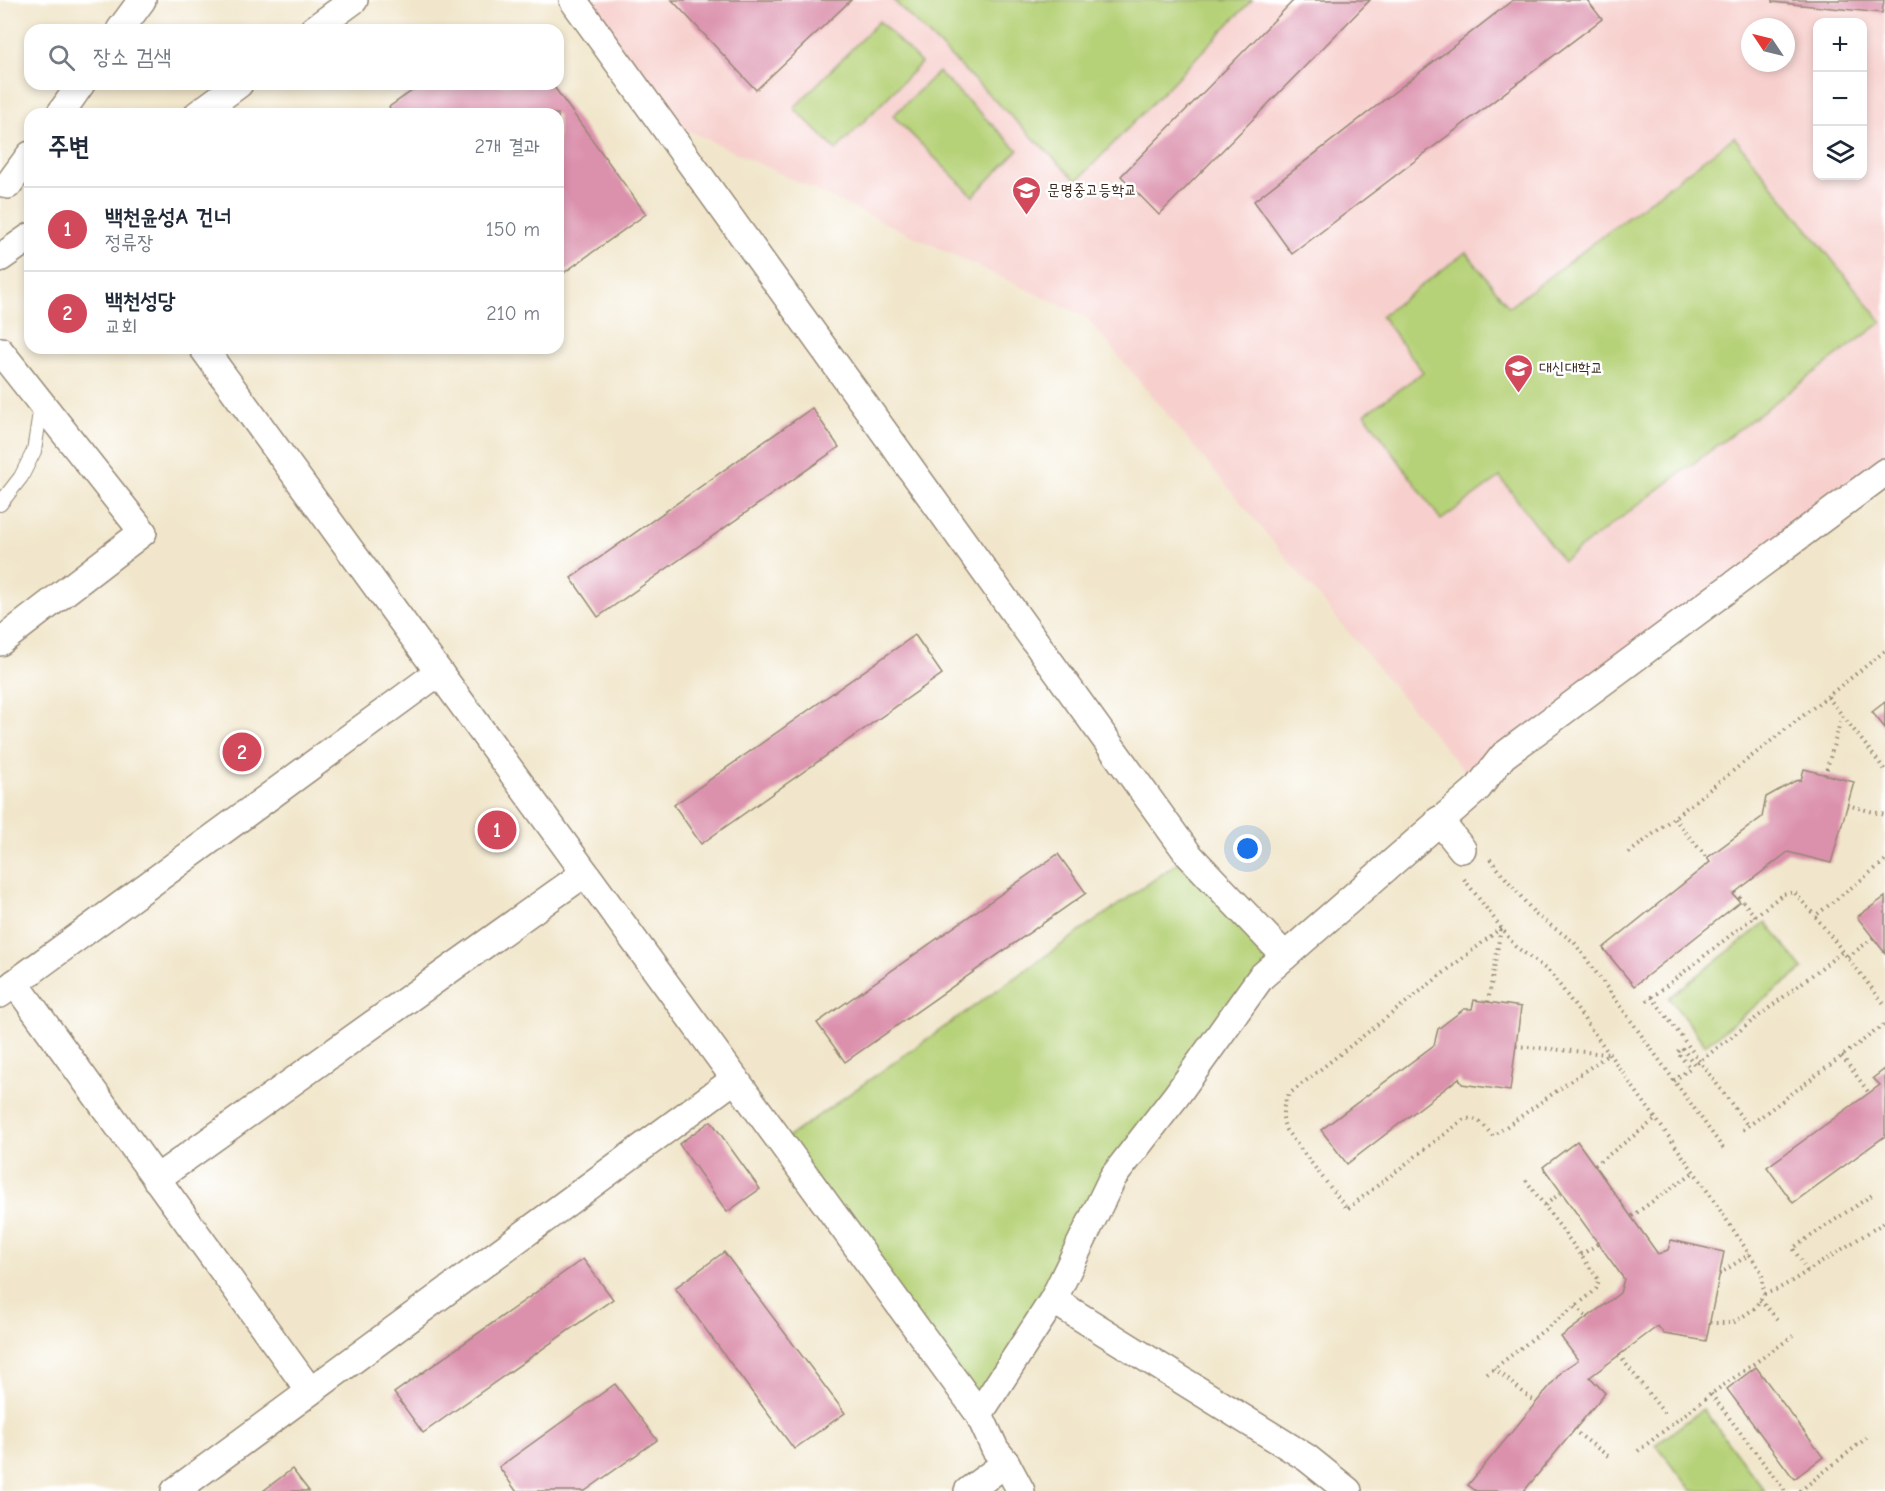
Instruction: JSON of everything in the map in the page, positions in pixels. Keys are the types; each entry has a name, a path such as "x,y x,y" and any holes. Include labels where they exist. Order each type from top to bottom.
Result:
{"street":[{"path":"124,24 142,0"},
{"path":"321,24 354,0"},
{"path":"573,0 1189,855 1286,956"},
{"path":"64,108 77,90"},
{"path":"206,108 231,90"},
{"path":"13,188 24,167"},
{"path":"0,258 24,241"},
{"path":"0,351 143,532 0,642"},
{"path":"206,354 979,1414 995,1449 1006,1463 1021,1491"},
{"path":"979,1414 1053,1300 1113,1177 1176,1096 1262,977 1478,788 1503,756 1885,472"},
{"path":"310,1391 156,1179 7,988 439,672"},
{"path":"1439,820 1473,850"},
{"path":"156,1179 585,873"},
{"path":"175,1491 735,1079"},
{"path":"1053,1300 1307,1458 1348,1491"},
{"path":"968,1491 1006,1463"}],"lane":[{"path":"0,504 21,477 34,450 41,403"}],"path":[{"path":"1629,853 1885,651"},
{"path":"1828,697 1885,770"},
{"path":"1825,775 1842,716"},
{"path":"1847,805 1885,815"},
{"path":"1674,818 1707,858"},
{"path":"1473,850 1536,915 1574,942 1725,1151"},
{"path":"1815,916 1885,861"},
{"path":"1462,877 1515,946 1551,973 1694,1172 1762,1273 1764,1294 1748,1315 1733,1323 1709,1323"},
{"path":"1736,892 1755,916"},
{"path":"1647,1000 1755,916 1788,892 1794,892 1885,1005"},
{"path":"1488,1002 1501,928"},
{"path":"1501,928 1289,1094 1285,1100 1282,1115 1286,1130 1347,1209 1463,1120 1469,1118 1481,1122 1493,1136 1609,1054"},
{"path":"1848,957 1873,938"},
{"path":"1674,1081 1690,1068 1677,1052 1682,1048 1695,1065 1701,1062 1842,951"},
{"path":"1652,997 1748,1126"},
{"path":"1743,1130 1885,1024"},
{"path":"1516,1046 1609,1054"},
{"path":"1842,1056 1869,1093"},
{"path":"1595,1165 1656,1119"},
{"path":"1632,1216 1694,1172"},
{"path":"1487,1374 1576,1306 1596,1289 1599,1280 1525,1179"},
{"path":"1545,1205 1562,1192"},
{"path":"1807,1272 1793,1248 1872,1195"},
{"path":"1764,1294 1776,1290 1807,1272 1885,1222"},
{"path":"1581,1255 1599,1243"},
{"path":"1719,1274 1750,1254"},
{"path":"1761,1300 1779,1322"},
{"path":"1576,1306 1587,1318"},
{"path":"1638,1451 1711,1394 1793,1336"},
{"path":"1619,1355 1664,1413"},
{"path":"1494,1368 1535,1402"},
{"path":"1711,1394 1785,1491"},
{"path":"1573,1430 1608,1456"},
{"path":"1800,1491 1869,1436"}],"shaded area":[{"name":"대신대학교","path":"573,0 1885,0 1885,472 1478,788 1086,317 657,116"}],"green space":[{"path":"893,0 1252,0 1077,181"},
{"path":"879,21 921,63 836,150 794,108"},
{"path":"938,72 1018,150 973,196 893,116"},
{"path":"1734,137 1882,322 1563,561 1500,477 1441,520 1365,414 1423,372 1381,316 1466,252 1509,307"},
{"path":"1189,855 1285,956 1113,1177 979,1414 781,1142"},
{"path":"1766,922 1803,969 1705,1045 1669,998"},
{"path":"1703,1409 1765,1491 1692,1491 1656,1445"}],"building":[{"path":"672,0 851,0 756,90"},
{"path":"1294,0 1370,0 1159,215 1121,176"},
{"path":"1513,0 1587,0 1602,19 1292,254 1254,201"},
{"path":"1772,0 1884,0 1882,13 1772,2"},
{"path":"413,90 556,90 646,214 564,273 564,108 389,107"},
{"path":"812,408 839,447 598,617 571,578"},
{"path":"915,635 942,674 701,844 674,805"},
{"path":"1885,702 1885,728 1872,712"},
{"path":"1804,769 1854,782 1831,863 1788,852 1733,894 1740,902 1634,986 1603,948 1710,862 1707,858 1762,817 1766,797 1801,780"},
{"path":"1058,854 1086,893 845,1062 817,1023"},
{"path":"1885,897 1885,953 1857,917"},
{"path":"1474,1000 1521,1007 1510,1091 1462,1084 1459,1078 1347,1164 1321,1130 1434,1045 1438,1029 1464,1009 1472,1009"},
{"path":"1885,1069 1885,1136 1793,1203 1767,1167 1880,1085 1873,1078"},
{"path":"711,1121 760,1189 727,1212 679,1144"},
{"path":"1577,1141 1658,1254 1668,1250 1671,1240 1724,1252 1706,1341 1664,1334 1658,1326 1590,1377 1605,1393 1524,1491 1476,1491 1468,1485 1563,1370 1578,1360 1561,1337 1620,1293 1624,1279 1543,1167"},
{"path":"724,1252 845,1413 794,1449 675,1288"},
{"path":"583,1259 613,1299 423,1433 394,1393"},
{"path":"1756,1367 1823,1457 1794,1479 1727,1389"},
{"path":"615,1384 657,1440 585,1491 516,1491 499,1467"},
{"path":"292,1469 309,1491 263,1491"}],"place":[{"name":"문명중고등학교","path":"1026,216"},
{"name":"대신대학교","path":"1518,394"},
{"name":"백천성당","path":"242,752"},
{"name":"백천윤성A 건너","path":"497,830"}]}
